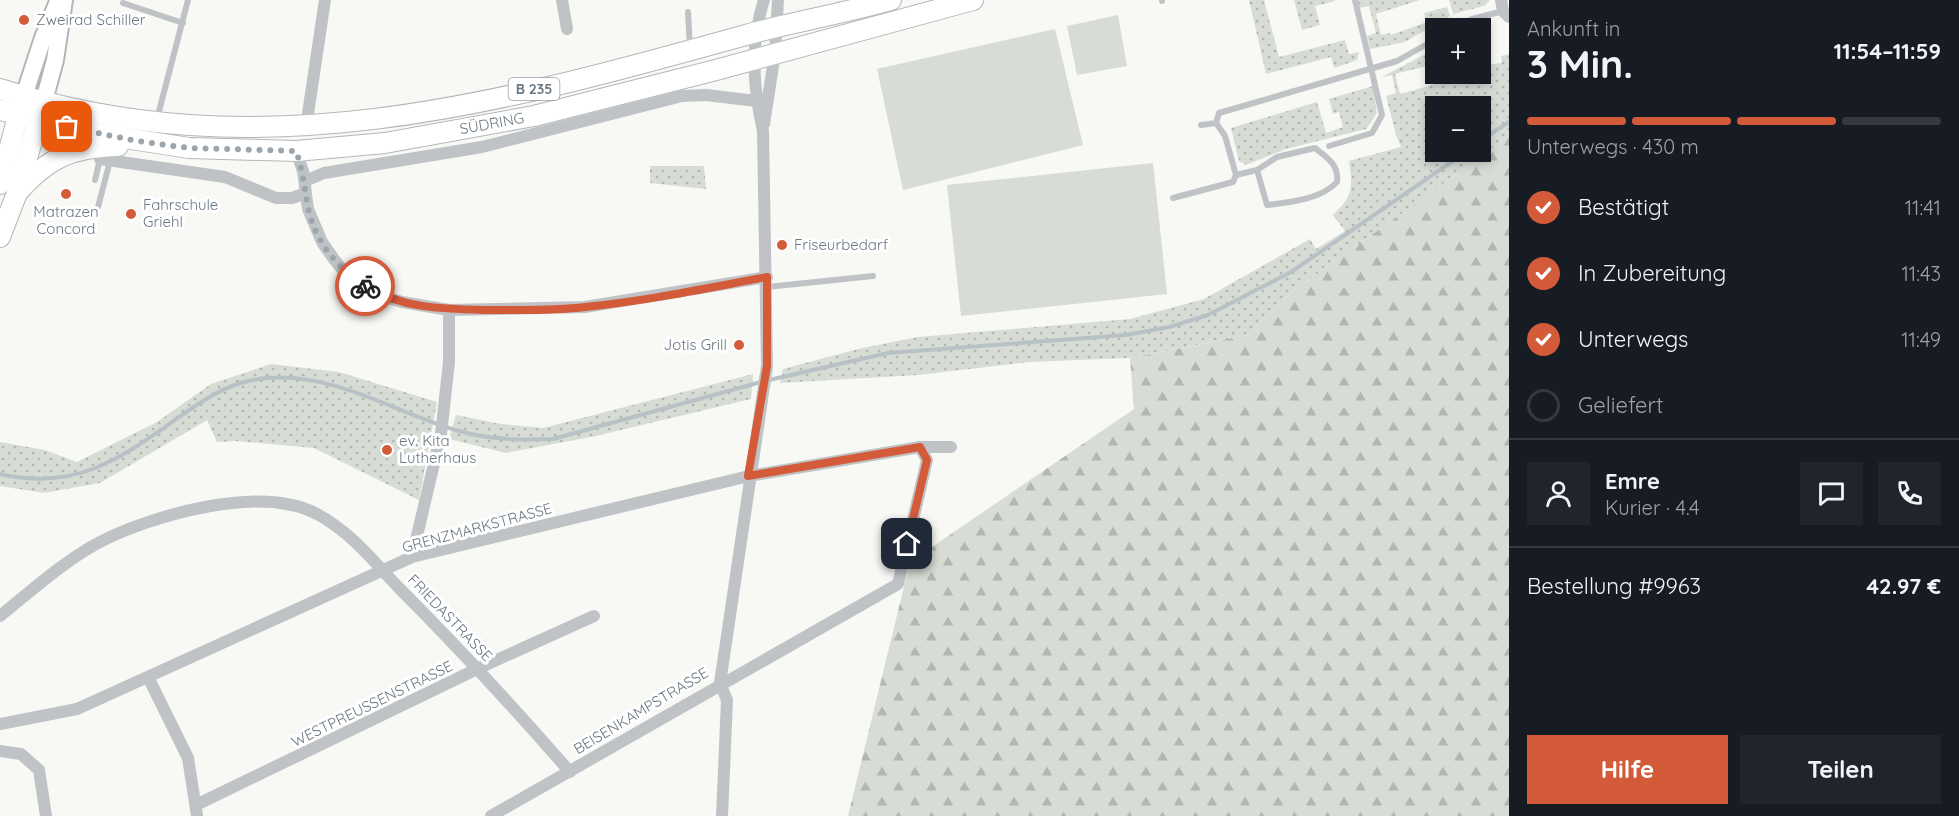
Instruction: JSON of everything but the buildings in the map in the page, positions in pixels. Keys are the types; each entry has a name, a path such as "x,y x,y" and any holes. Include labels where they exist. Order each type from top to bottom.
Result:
{"main road":[{"path":"25,108 42,38 59,0"},
{"path":"25,108 55,60 64,0"},
{"name":"SÜDRING","path":"25,108 156,123 237,129 306,127 379,120 443,110 891,0"},
{"name":"SÜDRING","path":"0,89 25,108 99,134 156,144 296,151 385,143 534,116 974,0"},
{"name":"B 235","path":"0,237 25,108"},
{"name":"B 235","path":"8,189 66,154 93,146 156,144"}],"street":[{"path":"306,127 325,0"},
{"path":"562,0 567,30"},
{"path":"762,131 756,101 753,60 764,0"},
{"path":"762,131 775,53 778,0"},
{"name":"SÜDRING","path":"105,159 225,177 276,198 292,198 324,173 482,147 682,96 706,95 756,101"},
{"name":"BEISENKAMPSTRASSE","path":"491,816 720,683 748,476 767,366 762,131"},
{"path":"296,151 308,209 322,242 346,274 385,297 449,310 585,308 767,282"},
{"path":"412,557 440,436 449,362 449,310"},
{"path":"722,816 727,700 720,683 898,584 927,460 920,447"},
{"name":"GRENZMARKSTRASSE","path":"0,724 77,710 412,557 748,476 920,447 951,447"},
{"name":"FRIEDASTRASSE","path":"0,616 39,584 97,544 142,524 212,505 269,501 315,513 358,542 383,571 479,668 570,772"},
{"name":"WESTPREUSSENSTRASSE","path":"196,811 479,668 594,616"},
{"path":"148,677 188,758 196,811"},
{"path":"0,751 21,754 39,770 46,816"}],"lane":[{"path":"156,123 189,0"},
{"path":"1329,146 1372,133 1379,123 1381,105 1355,0"},
{"path":"123,3 183,22"},
{"path":"1475,18 1504,9"},
{"path":"688,12 690,51"},
{"path":"1216,123 1220,113 1397,61 1425,45"},
{"path":"1201,125 1216,123"},
{"path":"1173,198 1233,182 1236,175 1225,136 1216,123"},
{"path":"1236,175 1257,170 1277,158 1316,148 1333,163 1338,172 1337,182 1326,192 1298,200 1267,204 1257,170"},
{"path":"95,180 105,159"},
{"path":"98,207 105,159"},
{"path":"767,282 873,276"}],"green space":[{"path":"1249,0 1264,0 1279,57 1345,40 1349,54 1359,52 1357,60 1334,68 1331,57 1266,74"},
{"path":"1294,0 1335,1 1315,6 1320,25 1302,30"},
{"path":"1358,0 1420,0 1376,14 1381,35 1390,33 1391,35 1425,23 1425,30 1405,42 1370,49 1367,36 1376,33 1369,6 1359,8"},
{"path":"1449,0 1490,0 1484,6 1453,14"},
{"path":"1447,7 1450,16 1426,18 1424,13"},
{"path":"1118,15 1127,66 1077,75 1067,26"},
{"path":"1055,29 1083,145 903,190 877,69"},
{"path":"1425,54 1425,66 1395,74 1400,94 1435,84 1491,84 1491,64 1502,63 1501,56 1509,54 1509,137 1491,150 1491,96 1425,96 1425,162 1474,162 1293,291 1248,335 1129,358 1028,362 918,375 780,383 783,369 862,348 918,337 1130,319 1204,299 1310,239 1316,249 1345,231 1333,215 1348,197 1350,191 1349,161 1401,147 1386,96 1396,93 1392,75 1382,77"},
{"path":"1373,86 1377,113 1366,129 1286,149 1246,165 1239,161 1231,128 1317,102 1326,133 1343,127 1339,112 1333,114 1329,99"},
{"path":"1509,137 1509,816 848,816 910,562 1134,409 1130,358 1248,335 1293,291 1474,162 1491,162 1491,150"},
{"path":"1153,163 1167,294 961,316 947,185"},
{"path":"650,166 704,166 706,189 650,183"},
{"path":"271,364 339,372 437,402 419,500 314,448 236,441 217,442 207,420 100,483 44,493 0,486 0,442 45,450 77,462 157,422 211,384"},
{"path":"753,374 751,399 596,436 506,453 449,439 456,415 501,424 543,428"}],"waterway":[{"path":"1491,134 1509,122"},
{"path":"769,380 888,353 1126,335 1169,327 1208,315 1291,272 1451,162"},
{"path":"0,474 28,478 53,478 98,467 140,444 212,395 256,379 293,378 318,382 342,388 459,431 494,438 529,439 553,439 761,382"}],"way so far":[{"path":"67,127 137,141 189,148 296,151 303,171 308,209 322,242 346,274 365,286"}],"place":[{"name":"Zweirad Schiller","path":"24,20"},
{"name":"Matrazen Concord","path":"66,194"},
{"name":"Fahrschule Griehl","path":"131,214"},
{"name":"Friseurbedarf","path":"782,245"},
{"name":"Jotis Grill","path":"739,345"},
{"name":"ev. Kita Lutherhaus","path":"387,450"}],"route":[{"path":"365,286 385,297 402,302 449,310 505,310 585,308 767,277 767,366 748,476 920,447 927,460 907,544"}]}
